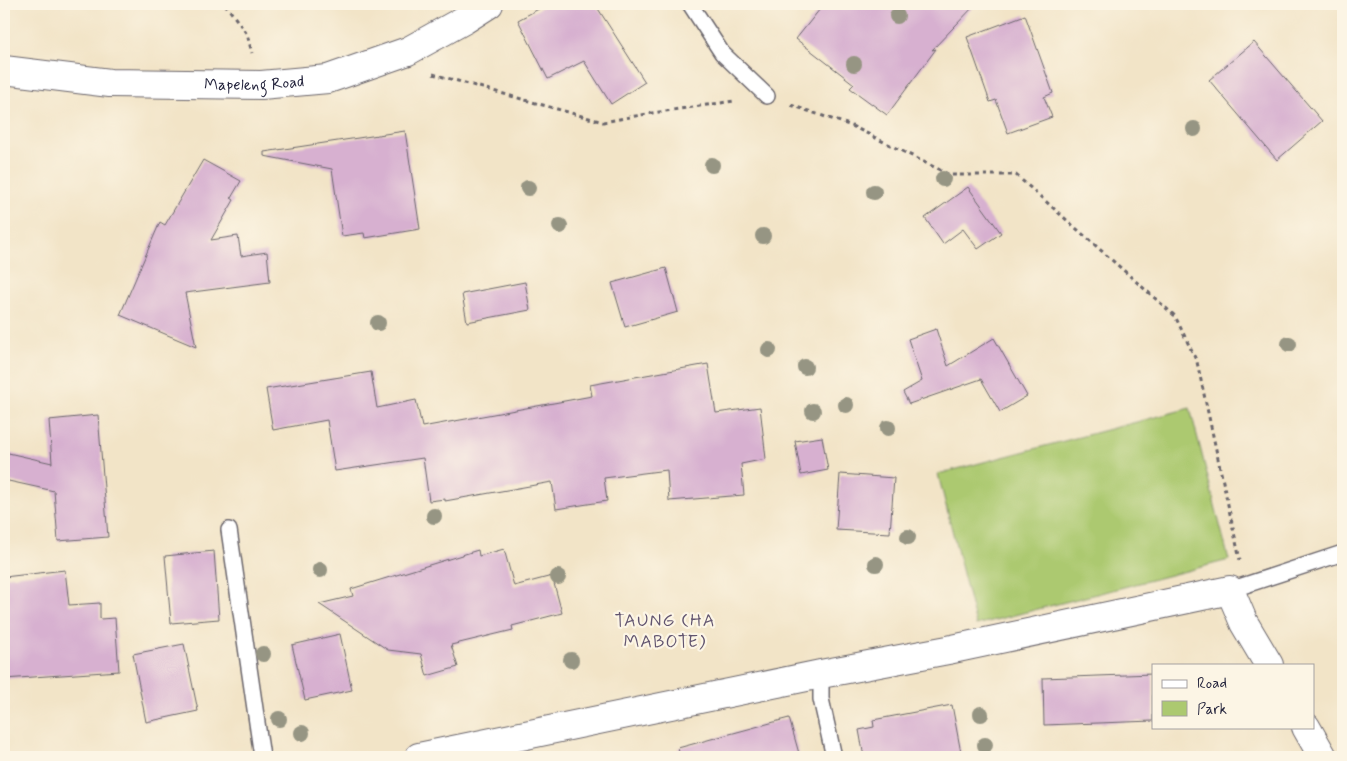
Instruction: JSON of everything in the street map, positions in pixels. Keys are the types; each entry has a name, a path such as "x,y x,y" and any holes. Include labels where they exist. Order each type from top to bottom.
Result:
{"street":[{"name":"Mapeleng Road","path":"4,70 110,83 261,85 328,79 408,51 489,4"},
{"path":"418,757 821,674 948,650 1237,587 1244,623 1268,664"},
{"path":"1307,728 1323,757"}],"lane":[{"path":"690,4 722,53 766,96"},
{"path":"229,530 262,757"},
{"path":"1237,587 1343,553"},
{"path":"821,674 821,699 834,757"}],"path":[{"path":"225,4 247,34 261,85"},
{"path":"408,51 433,74 603,122 766,96 852,126 950,175 1016,175 1175,316 1197,362 1237,587"}],"green space":[{"path":"1190,408 1229,560 976,625 938,474"}],"building":[{"path":"548,4 595,4 645,82 611,104 584,61 548,79 518,20"},
{"path":"824,4 976,4 932,50 936,49 887,115 850,88 854,84 796,39"},
{"path":"1025,15 1053,93 1044,97 1052,117 1008,133 996,100 990,102 967,37"},
{"path":"1254,42 1322,121 1277,160 1209,80"},
{"path":"405,131 420,229 365,238 364,233 342,236 332,169 264,156 264,152"},
{"path":"203,160 241,181 231,198 234,200 211,240 238,236 241,256 267,252 270,282 185,293 196,347 120,315 160,222 165,225"},
{"path":"968,187 1001,233 978,249 963,229 943,244 925,218"},
{"path":"666,268 678,312 625,327 612,283"},
{"path":"525,282 530,310 467,322 462,294"},
{"path":"936,329 948,366 994,338 1027,396 1000,412 981,379 909,404 903,392 922,381 908,339"},
{"path":"708,364 716,413 760,407 766,459 741,464 744,495 669,501 667,470 604,478 607,501 556,509 552,482 445,501 445,499 429,501 423,458 335,471 327,420 273,430 266,389 371,372 377,408 416,400 422,427 592,396 590,385"},
{"path":"98,415 108,537 58,541 54,491 4,480 4,452 52,463 49,420"},
{"path":"822,437 828,470 801,475 795,441"},
{"path":"840,474 894,478 890,533 836,530"},
{"path":"504,549 514,586 552,576 562,613 512,626 513,630 451,645 458,667 427,676 421,654 388,650 319,604 353,596 351,589 478,550 479,556"},
{"path":"214,551 219,619 171,623 165,556"},
{"path":"65,570 69,605 100,603 100,619 115,618 119,671 4,679 4,577"},
{"path":"340,634 352,690 305,700 292,645"},
{"path":"184,644 198,711 146,722 133,654"},
{"path":"1152,674 1152,721 1044,725 1043,678"},
{"path":"952,705 961,753 936,757 864,757 859,730 874,727 873,720"},
{"path":"789,718 800,757 680,757 678,748"}],"district":[{"name":"TAUNG (HA MABOTE)","path":"665,631"}]}
